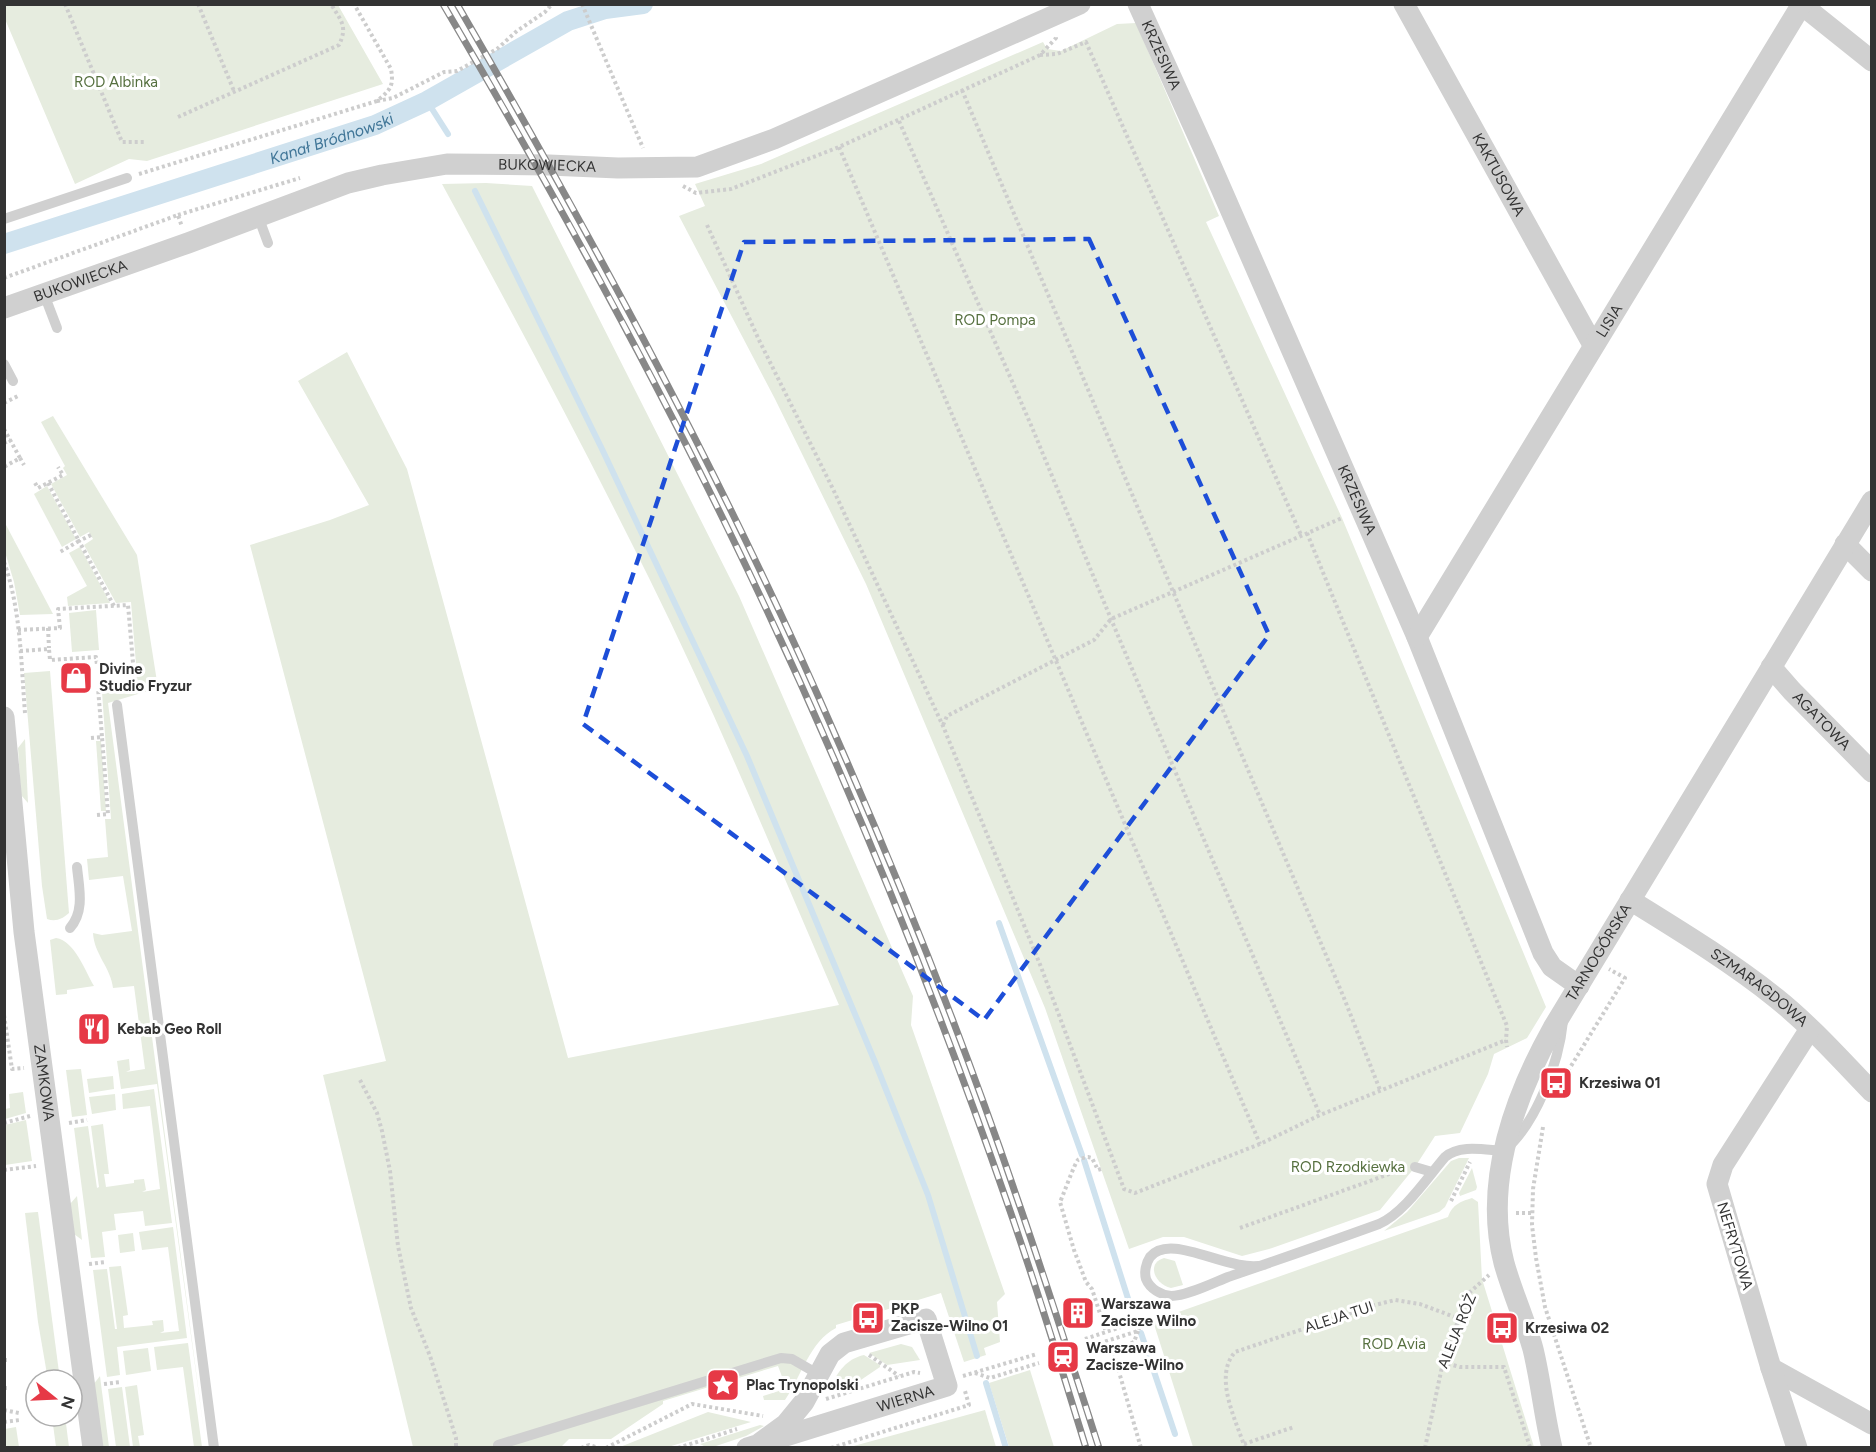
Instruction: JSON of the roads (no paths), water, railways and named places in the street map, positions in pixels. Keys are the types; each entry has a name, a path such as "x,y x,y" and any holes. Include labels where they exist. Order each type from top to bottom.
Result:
{"street":[{"name":"BUKOWIECKA","path":"4,308 348,183 438,165 697,167 774,139 1054,22 1080,4"},
{"name":"KRZESIWA","path":"1138,4 1206,154 1351,513 1417,636 1543,953 1552,967 1579,986"},
{"name":"KAKTUSOWA","path":"1404,4 1593,345"},
{"name":"LISIA","path":"1417,636 1802,5"},
{"path":"1802,5 1872,61"},
{"name":"TARNOGÓRSKA","path":"1552,1448 1533,1351 1504,1264 1500,1245 1498,1212 1504,1151 1509,1128 1535,1062 1563,1012 1872,501"},
{"path":"1845,544 1872,571"},
{"name":"AGATOWA","path":"1772,667 1792,691 1872,772"},
{"name":"ZAMKOWA","path":"4,717 14,933 93,1448"},
{"name":"SZMARAGDOWA","path":"1630,900 1731,964 1777,999 1872,1092"},
{"name":"NEFRYTOWA","path":"1797,1448 1717,1184 1724,1165 1810,1029"},
{"name":"WIERNA","path":"926,1319 947,1386 753,1445 786,1424 821,1384 830,1354 844,1343 926,1319"},
{"path":"1771,1368 1872,1424"}],"lane":[{"path":"4,219 127,178"},
{"path":"258,216 268,243"},
{"path":"44,294 57,328"},
{"path":"4,364 14,381"},
{"path":"117,705 214,1448"},
{"path":"70,928 77,919 80,907 77,867"},
{"path":"1264,1265 1238,1266 1183,1249 1170,1248 1158,1251 1151,1256 1145,1272 1147,1281 1155,1291 1175,1296 1264,1265 1387,1221 1445,1156 1457,1150 1504,1151"},
{"path":"1415,1167 1432,1172"},
{"path":"498,1445 781,1358 792,1359 821,1384"}],"waterway":[{"name":"Kanał Bródnowski","path":"4,244 375,125 427,101 568,21 605,9 643,4"},
{"path":"427,101 448,134"},
{"path":"475,191 602,449 747,756 928,1195 977,1356"},
{"path":"999,923 1082,1155"},
{"path":"1084,1160 1131,1308"},
{"path":"1141,1333 1175,1434"},
{"path":"986,1383 1006,1448"}],"railway":[{"path":"443,4 555,199 661,396 728,529 843,778 946,1033 1018,1235 1086,1448"},
{"path":"457,4 658,366 795,644 886,852 976,1082 1038,1260 1099,1448"}],"place":[{"name":"Divine Studio Fryzur","path":"76,678"},
{"name":"Kebab Geo Roll","path":"94,1029"},
{"name":"Krzesiwa 01","path":"1556,1083"},
{"name":"Warszawa Zacisze Wilno","path":"1078,1313"},
{"name":"PKP Zacisze-Wilno 01","path":"868,1318"},
{"name":"Krzesiwa 02","path":"1502,1328"},
{"name":"Warszawa Zacisze-Wilno","path":"1063,1357"},
{"name":"Plac Trynopolski","path":"723,1385"}],"park label":[{"name":"ROD Albinka","path":"116,82"},
{"name":"ROD Pompa","path":"995,320"},
{"name":"ROD Rzodkiewka","path":"1348,1167"},
{"name":"ROD Avia","path":"1394,1344"}]}
